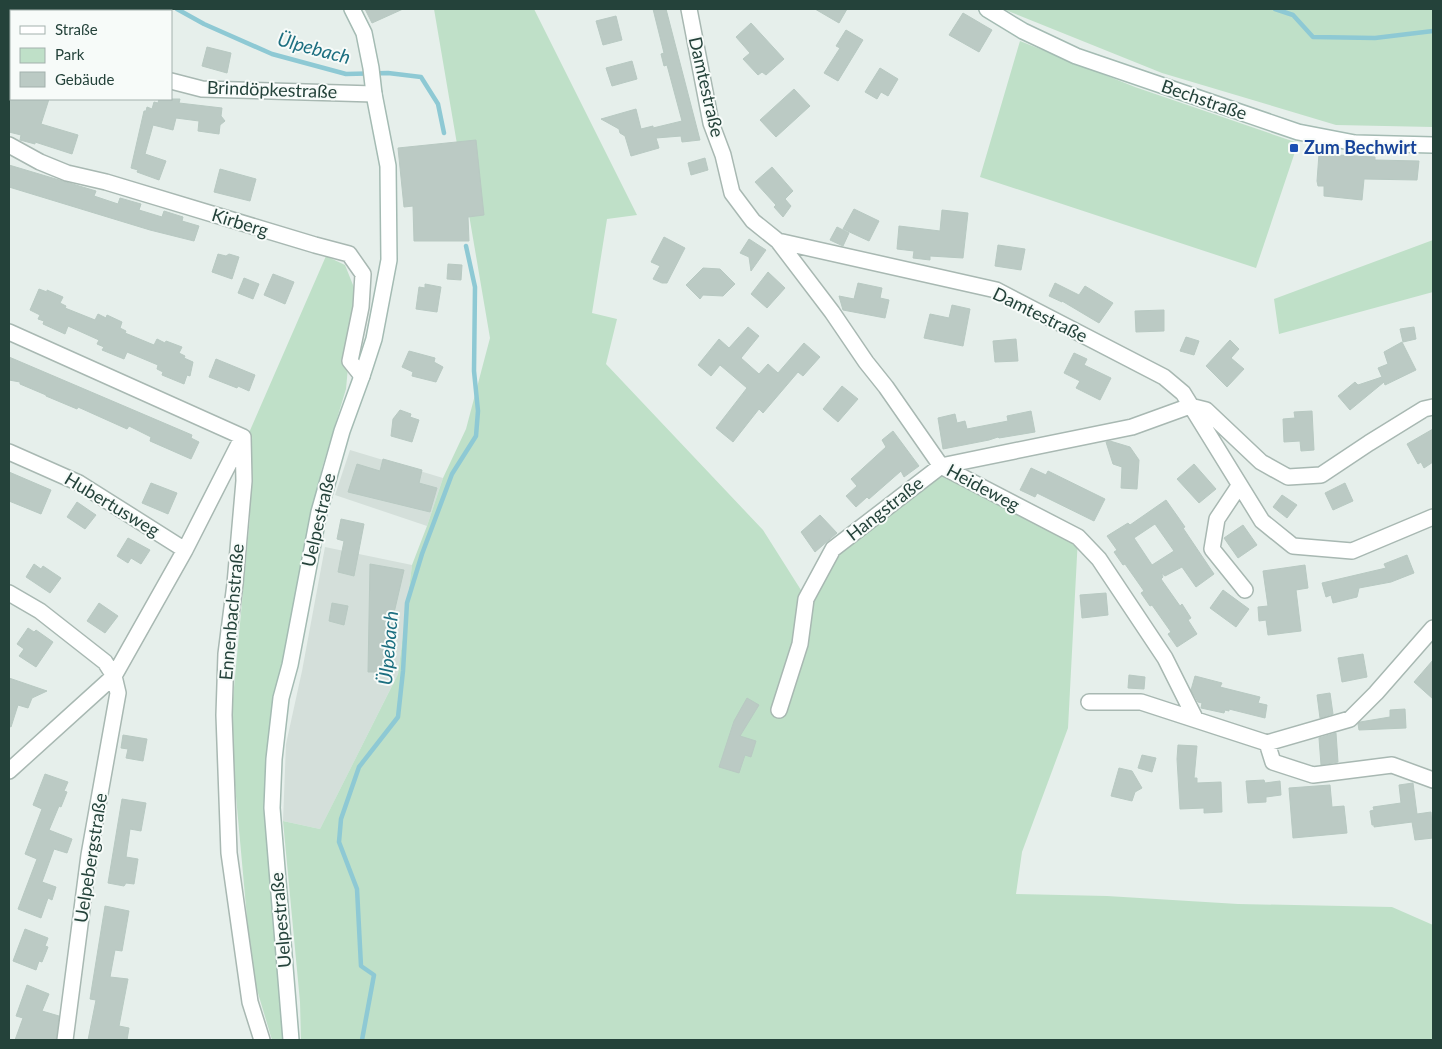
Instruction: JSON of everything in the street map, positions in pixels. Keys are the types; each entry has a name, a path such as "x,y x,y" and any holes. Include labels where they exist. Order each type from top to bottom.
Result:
{"street":[{"name":"Uelpestraße","path":"292,1040 272,808 274,759 281,698 290,665 319,512 342,431 374,339 390,260 388,166 364,34 352,9"},
{"name":"Damtestraße","path":"689,9 711,123 732,193 753,221 778,241 996,290 1164,377 1183,393 1262,521 1293,546 1352,551 1433,517"},
{"name":"Bechstraße","path":"987,9 1023,31 1076,56 1298,132 1355,143 1433,145"},
{"name":"Brindöpkestraße","path":"172,81 202,89 374,89"},
{"name":"Kirberg","path":"9,145 40,162 67,173 106,182 315,246 349,254 363,274 361,307 350,360 362,376"},
{"name":"Heideweg","path":"778,241 832,312 866,362 886,386 940,466 1078,537 1099,560 1165,658 1196,720"},
{"path":"9,332 243,437 185,550 114,676 9,771"},
{"path":"1190,406 1206,410 1261,462 1288,477 1321,475 1424,409 1433,407"},
{"name":"Hangstraße","path":"779,710 800,644 806,599 833,549 940,466 1132,427 1190,406"},
{"name":"Ennenbachstraße","path":"243,437 244,481 235,584 226,654 224,714 230,853 250,1002 262,1040"},
{"name":"Hubertusweg","path":"9,452 79,483 185,550"},
{"path":"1239,486 1217,519 1212,549 1245,590"},
{"path":"9,593 40,611 105,662 114,676"},
{"path":"1090,702 1141,702 1267,743 1350,719 1376,693 1433,628"},
{"name":"Uelpebergstraße","path":"65,1040 89,855 118,693 114,676"},
{"path":"1267,743 1273,762 1313,775 1392,765 1433,780"}],"shaded area":[{"path":"350,450 443,478 427,526 335,495"},
{"path":"325,547 412,565 398,674 320,829 283,821 286,744 302,671"}],"green space":[{"path":"434,9 534,9 637,215 607,219 592,313 617,319 606,364 763,530 806,598 833,549 941,466 1078,537 1068,728 1022,852 1016,894 1107,896 1238,904 1392,907 1433,925 1433,1040 301,1040 300,1002 283,821 320,829 398,674 412,565 443,478 466,429 490,338"},
{"path":"1003,9 1433,9 1433,127 1336,125 1162,73"},
{"path":"1020,41 1135,87 1298,143 1256,268 980,177"},
{"path":"1433,240 1433,292 1279,334 1274,299"},
{"path":"326,256 345,265 355,290 346,389 322,468 273,709 265,779 286,1040 272,1040 252,973 230,730 250,517 248,435"}],"building":[{"path":"365,9 403,9 372,23"},
{"path":"653,9 666,9 700,140 682,142 681,136 656,138 659,148 631,156 625,136 620,133 619,129 601,119 636,109 641,129 682,121 667,65 664,66 661,54 664,53"},
{"path":"815,9 847,9 839,23"},
{"path":"963,13 992,30 979,52 949,35"},
{"path":"616,16 622,40 603,45 596,21"},
{"path":"751,23 784,59 766,75 762,72 758,75 743,59 750,53 736,37"},
{"path":"846,30 863,40 838,81 824,73 840,48 836,46"},
{"path":"207,47 231,53 227,73 202,66"},
{"path":"632,61 637,79 612,86 606,68"},
{"path":"880,68 898,79 888,96 881,92 877,99 865,92"},
{"path":"794,89 810,106 776,137 760,120"},
{"path":"9,99 49,100 41,124 78,135 72,154 35,142 35,144 20,140 21,135 9,132"},
{"path":"180,99 179,103 222,108 221,116 225,121 220,125 219,134 198,131 199,121 176,118 173,130 153,125 145,154 166,161 159,180 131,168 144,111 146,111 147,107 152,109 154,102 158,103 159,100"},
{"path":"476,140 484,215 468,217 469,241 414,241 413,206 404,207 398,148"},
{"path":"1319,154 1375,157 1375,160 1419,161 1417,180 1364,179 1362,200 1324,196 1324,186 1318,186 1317,181"},
{"path":"705,158 708,170 691,175 688,163"},
{"path":"9,165 96,191 94,196 118,204 120,198 141,204 139,210 162,217 164,211 183,217 182,221 199,226 194,241 150,230 9,187"},
{"path":"772,167 793,191 785,199 791,206 783,217 774,207 776,205 755,182"},
{"path":"220,169 256,179 250,201 214,192"},
{"path":"854,209 879,221 869,241 843,229"},
{"path":"942,210 968,213 963,258 930,256 930,260 913,258 914,251 897,249 899,226 940,231"},
{"path":"837,227 849,233 843,246 830,240"},
{"path":"664,237 685,248 667,283 653,279 660,266 651,262"},
{"path":"749,239 766,250 751,271 749,257 740,253"},
{"path":"998,245 1025,249 1021,270 995,266"},
{"path":"218,254 226,256 229,254 239,257 232,279 212,272"},
{"path":"448,264 462,265 461,280 447,279"},
{"path":"703,268 720,269 735,284 723,296 703,295 700,299 686,285"},
{"path":"768,272 785,288 767,308 751,294"},
{"path":"273,274 294,282 285,304 264,295"},
{"path":"244,278 259,284 253,299 238,293"},
{"path":"858,283 882,288 880,298 889,300 885,318 843,310 839,296 854,299"},
{"path":"1055,283 1079,295 1085,286 1113,303 1099,323 1062,301 1049,296"},
{"path":"425,284 441,287 437,312 416,309 419,287 425,288"},
{"path":"39,289 47,292 47,290 63,297 60,303 66,306 65,308 95,320 98,314 106,318 107,315 122,322 120,328 126,331 125,333 154,345 157,339 182,347 179,353 185,356 184,358 193,362 190,376 187,375 184,384 162,375 163,372 157,369 158,365 127,352 124,359 102,350 104,347 97,344 99,340 68,326 65,334 43,324 44,321 38,319 40,315 30,310"},
{"path":"952,305 970,309 963,346 924,338 930,314 949,318"},
{"path":"1164,310 1164,331 1136,332 1135,311"},
{"path":"748,327 759,336 741,358 759,374 768,364 778,373 804,343 820,357 803,376 798,372 763,413 759,409 733,442 716,428 747,388 720,365 711,376 698,365 719,339 729,348"},
{"path":"1414,327 1416,339 1403,342 1400,329"},
{"path":"1186,337 1199,341 1194,355 1180,351"},
{"path":"1016,339 1018,361 995,362 993,341"},
{"path":"1230,340 1239,349 1231,358 1244,369 1227,387 1206,366"},
{"path":"1402,342 1416,370 1385,385 1384,382 1350,410 1338,396 1355,382 1358,385 1382,377 1378,368 1388,364 1384,352"},
{"path":"409,351 435,358 434,362 443,367 436,382 412,376 413,372 402,367"},
{"path":"1074,353 1087,359 1084,365 1111,378 1100,400 1076,388 1080,381 1064,373"},
{"path":"9,357 192,435 191,438 199,442 191,459 150,441 151,437 129,426 127,429 78,407 77,409 46,396 20,384 20,382 9,380"},
{"path":"216,359 255,375 249,391 209,377"},
{"path":"842,386 858,399 838,422 823,409"},
{"path":"400,410 411,414 410,417 419,420 412,442 391,436 393,419"},
{"path":"1031,411 1035,432 998,437 943,449 938,418 955,414 957,423 965,421 967,429 1008,421 1007,416"},
{"path":"1312,411 1314,450 1301,451 1300,441 1284,442 1283,419 1295,418 1294,412"},
{"path":"1433,429 1433,462 1424,468 1421,462 1418,464 1407,444"},
{"path":"893,431 919,466 904,477 901,471 869,499 867,497 856,507 846,496 857,486 851,479 886,447 882,440"},
{"path":"1110,441 1130,447 1139,460 1137,489 1121,488 1122,467 1113,464 1106,442"},
{"path":"383,459 422,470 419,483 437,488 430,512 348,492 357,464 380,471"},
{"path":"1194,464 1216,489 1199,503 1177,479"},
{"path":"1031,468 1046,475 1048,471 1105,499 1094,521 1037,493 1035,497 1020,490"},
{"path":"9,472 51,490 41,514 9,501"},
{"path":"151,483 177,493 168,514 142,503"},
{"path":"1345,483 1353,501 1333,510 1325,493"},
{"path":"1282,495 1297,505 1287,518 1273,507"},
{"path":"1166,500 1214,574 1196,587 1182,567 1165,576 1161,573 1163,577 1161,579 1180,606 1182,604 1191,618 1188,620 1197,634 1177,647 1168,634 1171,632 1141,593 1144,591 1114,552 1117,550 1107,536 1128,523 1130,525","holes":["1155,524 1174,551 1152,565 1134,538"]},
{"path":"77,502 96,515 85,529 67,517"},
{"path":"820,515 837,533 815,552 801,532"},
{"path":"341,519 364,524 354,576 338,572 344,541 337,539"},
{"path":"1243,525 1257,545 1238,558 1224,538"},
{"path":"128,538 150,550 141,564 131,558 128,563 117,556"},
{"path":"1407,555 1414,573 1391,582 1359,588 1357,597 1333,603 1331,595 1326,597 1322,583 1386,568 1384,564"},
{"path":"34,564 41,569 43,566 61,578 50,593 26,577"},
{"path":"370,564 404,570 394,613 393,672 368,672"},
{"path":"1305,565 1308,588 1296,590 1301,631 1268,635 1266,620 1259,621 1258,607 1268,606 1263,571"},
{"path":"1223,590 1249,609 1236,627 1210,608"},
{"path":"1106,593 1108,615 1082,618 1080,595"},
{"path":"99,603 118,616 105,633 87,621"},
{"path":"332,603 348,606 344,625 329,621"},
{"path":"28,628 34,632 36,630 53,642 36,667 19,656 24,649 17,644"},
{"path":"1363,654 1367,677 1342,682 1338,658"},
{"path":"1433,660 1433,699 1414,682"},
{"path":"1129,675 1145,677 1144,689 1128,688"},
{"path":"1195,676 1222,683 1220,687 1260,697 1258,703 1267,705 1265,718 1229,709 1229,711 1225,710 1224,713 1201,708 1202,703 1198,702 1191,690"},
{"path":"9,678 47,691 32,698 28,708 18,705 11,727 9,726"},
{"path":"1330,693 1333,714 1320,718 1317,695"},
{"path":"747,698 759,705 740,736 756,741 751,757 745,755 739,773 719,767 734,721"},
{"path":"1405,709 1406,728 1359,730 1358,724 1360,722 1390,717 1390,710"},
{"path":"1336,733 1338,762 1321,765 1319,738"},
{"path":"123,735 147,739 143,761 126,758 128,749 121,748"},
{"path":"1178,745 1197,746 1194,778 1197,778 1197,783 1221,782 1222,812 1204,813 1204,808 1180,809"},
{"path":"1142,755 1156,758 1152,772 1138,768"},
{"path":"1119,768 1132,771 1142,788 1135,792 1132,801 1111,796"},
{"path":"45,774 68,782 64,791 67,792 49,830 72,839 67,853 54,849 42,882 56,887 52,900 48,898 41,918 18,909 37,859 25,854 42,809 33,805"},
{"path":"1264,780 1265,783 1280,781 1281,795 1266,797 1266,802 1248,803 1246,781"},
{"path":"1413,783 1417,814 1431,812 1433,838 1415,840 1412,822 1374,827 1370,811 1374,810 1373,807 1401,803 1399,785"},
{"path":"1330,785 1332,807 1344,806 1347,833 1293,838 1289,788"},
{"path":"122,799 146,803 141,831 130,829 126,857 138,859 134,884 126,883 124,886 108,883"},
{"path":"105,906 129,911 122,951 115,950 110,977 128,979 119,1026 129,1028 127,1040 88,1040 96,1000 90,999"},
{"path":"25,929 48,938 45,946 48,947 42,962 39,961 36,970 13,961"},
{"path":"27,985 49,994 42,1011 59,1016 56,1040 15,1040 23,1018 16,1016"}],"waterway":[{"name":"Ülpebach","path":"177,9 204,24 272,54 346,74 388,73 421,77 438,104 444,133"},
{"path":"1275,9 1293,15 1313,37 1375,38 1433,31"},
{"name":"Ülpebach","path":"362,1040 374,975 361,966 357,889 339,842 341,819 359,767 398,717 407,603 422,554 452,474 476,436 478,411 474,371 475,287 466,246"}],"place":[{"name":"Zum Bechwirt","path":"1294,148"}]}
